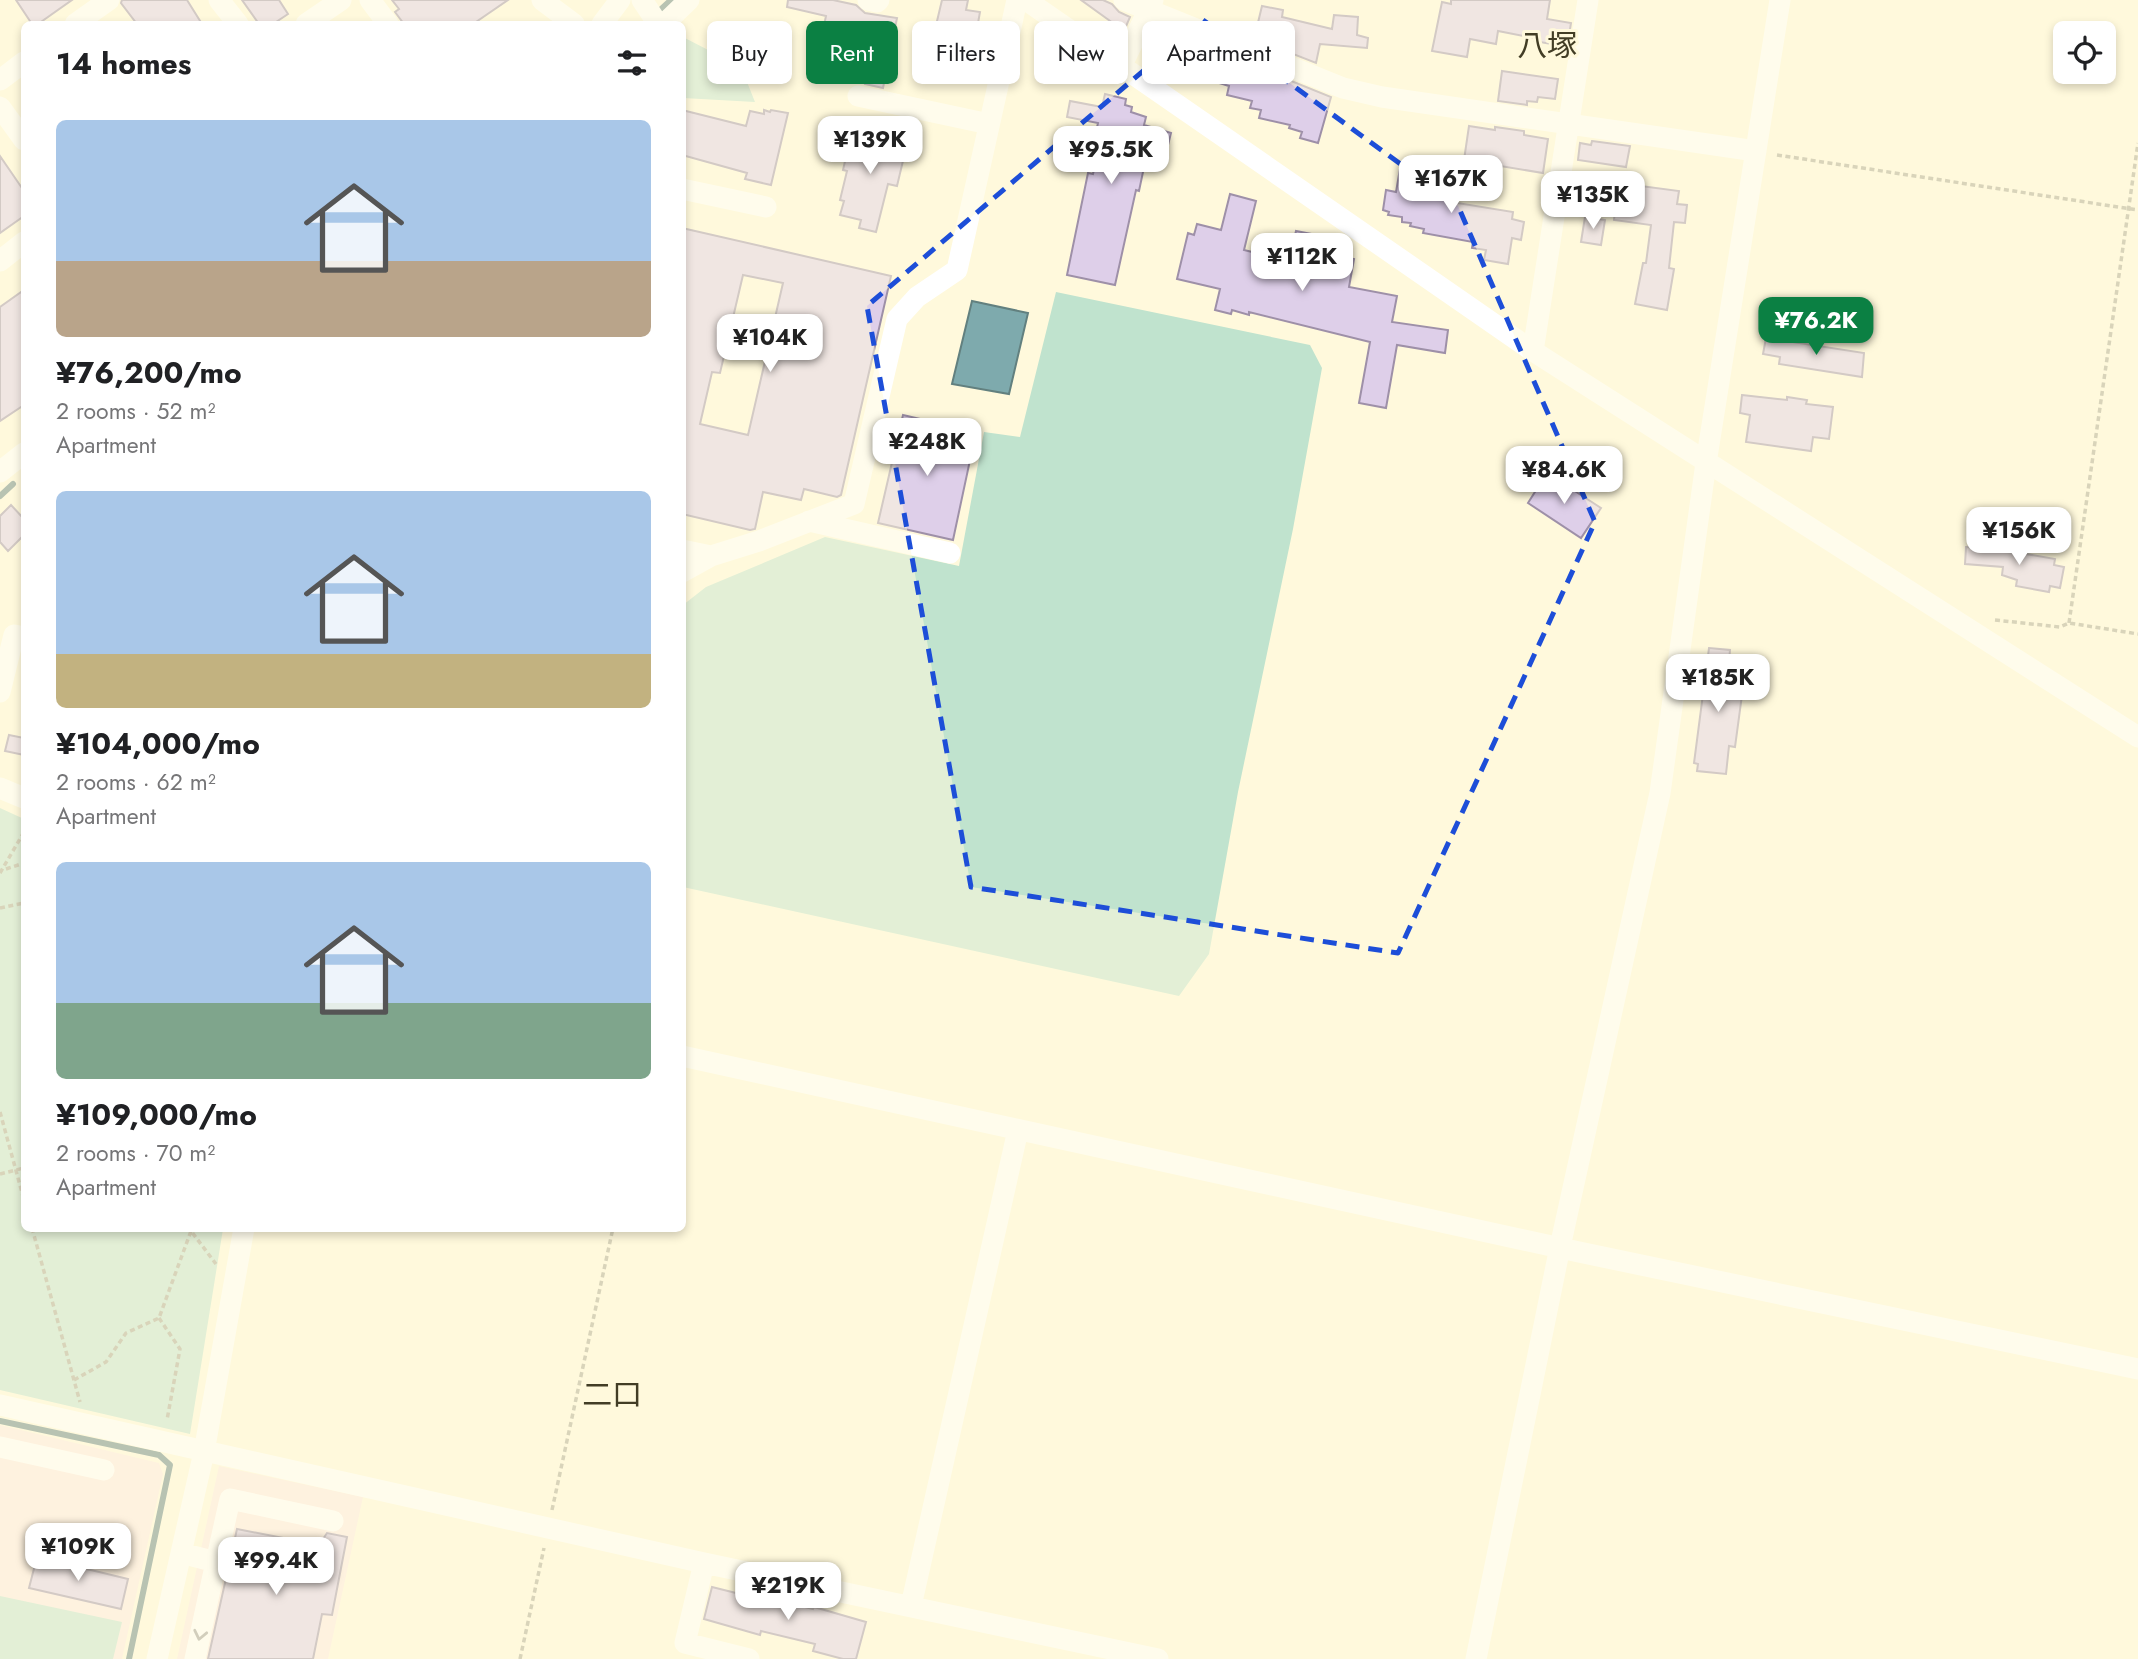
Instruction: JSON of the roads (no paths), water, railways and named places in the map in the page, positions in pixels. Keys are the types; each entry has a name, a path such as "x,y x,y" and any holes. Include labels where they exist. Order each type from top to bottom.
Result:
{"street":[{"path":"83,21 109,0"},
{"path":"219,0 236,21"},
{"path":"310,21 341,0"},
{"path":"370,0 386,21"},
{"path":"542,0 570,21"},
{"path":"604,21 620,0"},
{"path":"642,0 656,21"},
{"path":"667,21 690,0"},
{"path":"868,0 878,0"},
{"path":"686,570 711,556 759,541 854,504 897,319 916,297 957,270 1017,0"},
{"path":"1026,0 1056,21"},
{"path":"1124,0 1151,5 1343,88 1382,97 1756,151"},
{"path":"1533,351 1588,0"},
{"path":"1476,1659 1560,1247 1660,793 1706,463 1780,0"},
{"path":"1128,52 1151,5"},
{"path":"0,80 21,64"},
{"path":"1128,71 1533,351 2138,737"},
{"path":"858,96 989,124"},
{"path":"0,107 21,136"},
{"path":"686,190 765,207"},
{"path":"0,261 21,244"},
{"path":"809,521 950,553"},
{"path":"686,551 711,556"},
{"path":"0,692 14,635 21,636"},
{"path":"0,788 21,797"},
{"path":"686,1057 1560,1247 2138,1369"},
{"path":"911,1606 1018,1130"},
{"path":"157,1659 204,1452 243,1232"},
{"path":"0,1405 704,1563 1158,1659"},
{"path":"0,1447 104,1470"},
{"path":"195,1659 230,1499 333,1521"},
{"path":"181,1553 216,1562"},
{"path":"704,1563 681,1651 746,1659"}],"water":[{"path":"972,301 1028,313 1009,394 952,384"}],"waterway":[{"path":"657,13 671,0"},
{"path":"0,496 13,484"},
{"path":"0,1421 159,1455 170,1465 129,1659"}],"district":[{"name":"八塚","path":"1547,45"},
{"name":"二口","path":"612,1394"}]}
